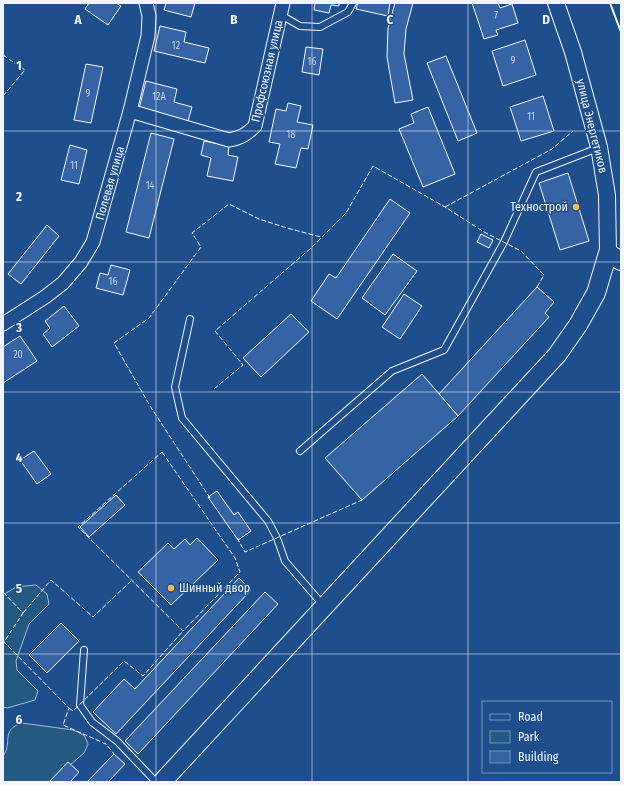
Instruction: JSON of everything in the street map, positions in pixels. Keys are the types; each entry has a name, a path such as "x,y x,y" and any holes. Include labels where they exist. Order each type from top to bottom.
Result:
{"main road":[{"path":"162,782 557,355 578,325 615,257"}],"street":[{"name":"Полевая улица","path":"3,324 45,298 63,283 81,262 93,242 130,111 148,36 149,16 146,3"},
{"name":"улица Энергетиков","path":"556,3 575,59 599,147 615,257"},
{"name":"Профсоюзная улица","path":"130,111 229,140 240,138 248,133 255,126 282,9"}],"lane":[{"path":"282,9 300,26 320,27 348,12 353,3"},
{"path":"300,451 392,370 444,350 504,242 536,172 599,147"},
{"path":"190,319 175,387 182,418 268,521 277,538 285,561 324,607"},
{"path":"84,650 80,706 92,722 117,741 156,782"}],"green space":[{"path":"36,585 47,594 49,604 29,624 16,661 17,670 38,691 35,700 7,708 3,707 3,595 16,587"},
{"path":"22,723 73,730 84,735 88,744 84,753 50,782 3,782 3,756 6,751 9,733 11,729"}],"building":[{"path":"89,3 116,3 121,6 108,25 85,9"},
{"path":"166,3 195,3 191,17 164,10"},
{"path":"315,3 339,3 339,6 331,5 329,13 314,10"},
{"path":"358,3 390,3 388,16 356,9"},
{"path":"395,3 413,3 406,29 404,54 413,100 395,103 387,57 388,28"},
{"path":"472,3 498,3 500,8 512,4 518,23 496,30 498,35 484,39"},
{"path":"160,26 186,32 184,42 209,48 205,63 154,51"},
{"path":"525,40 536,75 503,86 492,51"},
{"path":"306,47 323,49 319,75 302,72"},
{"path":"446,56 477,133 458,141 427,63"},
{"path":"86,64 103,67 91,123 74,120"},
{"path":"146,81 177,89 174,102 192,107 188,121 139,109"},
{"path":"543,96 554,131 521,141 510,107"},
{"path":"288,103 301,106 297,122 313,125 308,149 301,148 296,168 275,164 280,144 269,142 276,109 286,111"},
{"path":"428,107 455,174 423,187 399,129 414,123 411,114"},
{"path":"151,133 174,139 149,238 126,232"},
{"path":"204,141 229,146 228,155 238,157 233,181 207,176 211,158 201,155"},
{"path":"70,145 87,150 79,184 61,180"},
{"path":"568,173 589,241 560,250 539,183"},
{"path":"390,199 410,213 337,319 311,301 329,274 336,278"},
{"path":"47,225 59,236 21,284 8,274"},
{"path":"481,234 493,240 489,248 477,242"},
{"path":"393,254 417,271 385,315 362,298"},
{"path":"111,265 130,270 123,295 96,288 100,273 108,275"},
{"path":"537,287 554,302 545,313 549,317 458,416 439,394"},
{"path":"404,294 422,306 400,339 382,327"},
{"path":"64,306 79,326 52,347 43,334 50,328 45,321"},
{"path":"291,314 309,332 261,377 243,358"},
{"path":"20,336 37,361 3,383 3,347"},
{"path":"422,374 458,416 362,500 325,458"},
{"path":"34,451 51,474 37,484 20,460"},
{"path":"217,491 234,515 238,512 251,531 238,540 208,497"},
{"path":"116,495 125,505 89,537 80,527"},
{"name":"Шинный двор","path":"197,538 218,560 171,605 138,572 168,543 174,549 185,539 190,545"},
{"path":"239,578 251,590 116,734 93,712 124,679 135,689"},
{"path":"265,592 278,604 138,754 125,741"},
{"path":"61,623 79,641 47,673 29,655"},
{"path":"114,754 125,764 108,782 87,782"},
{"path":"68,762 79,772 70,782 49,782"}],"fence":[{"path":"3,55 25,70 3,96"},
{"path":"445,207 552,149 573,131"},
{"path":"214,389 243,365 215,331 311,248 346,213 373,166 445,207 484,232 521,251 544,275 537,287"},
{"path":"210,498 150,406 114,343 149,318 201,247 192,233 229,204 259,219 321,237"},
{"path":"162,452 235,558 240,572 183,631 78,527 162,452"},
{"path":"237,538 245,552 362,500"},
{"path":"23,613 51,580 93,617 131,581"},
{"path":"3,592 23,613 4,642 69,708 63,725 106,744 114,754"},
{"path":"69,708 73,711 124,661 143,676 183,631"}],"wall":[{"path":"610,3 621,32"}],"place":[{"name":"Технострой","path":"576,207"},
{"name":"Шинный двор","path":"171,588"}]}
